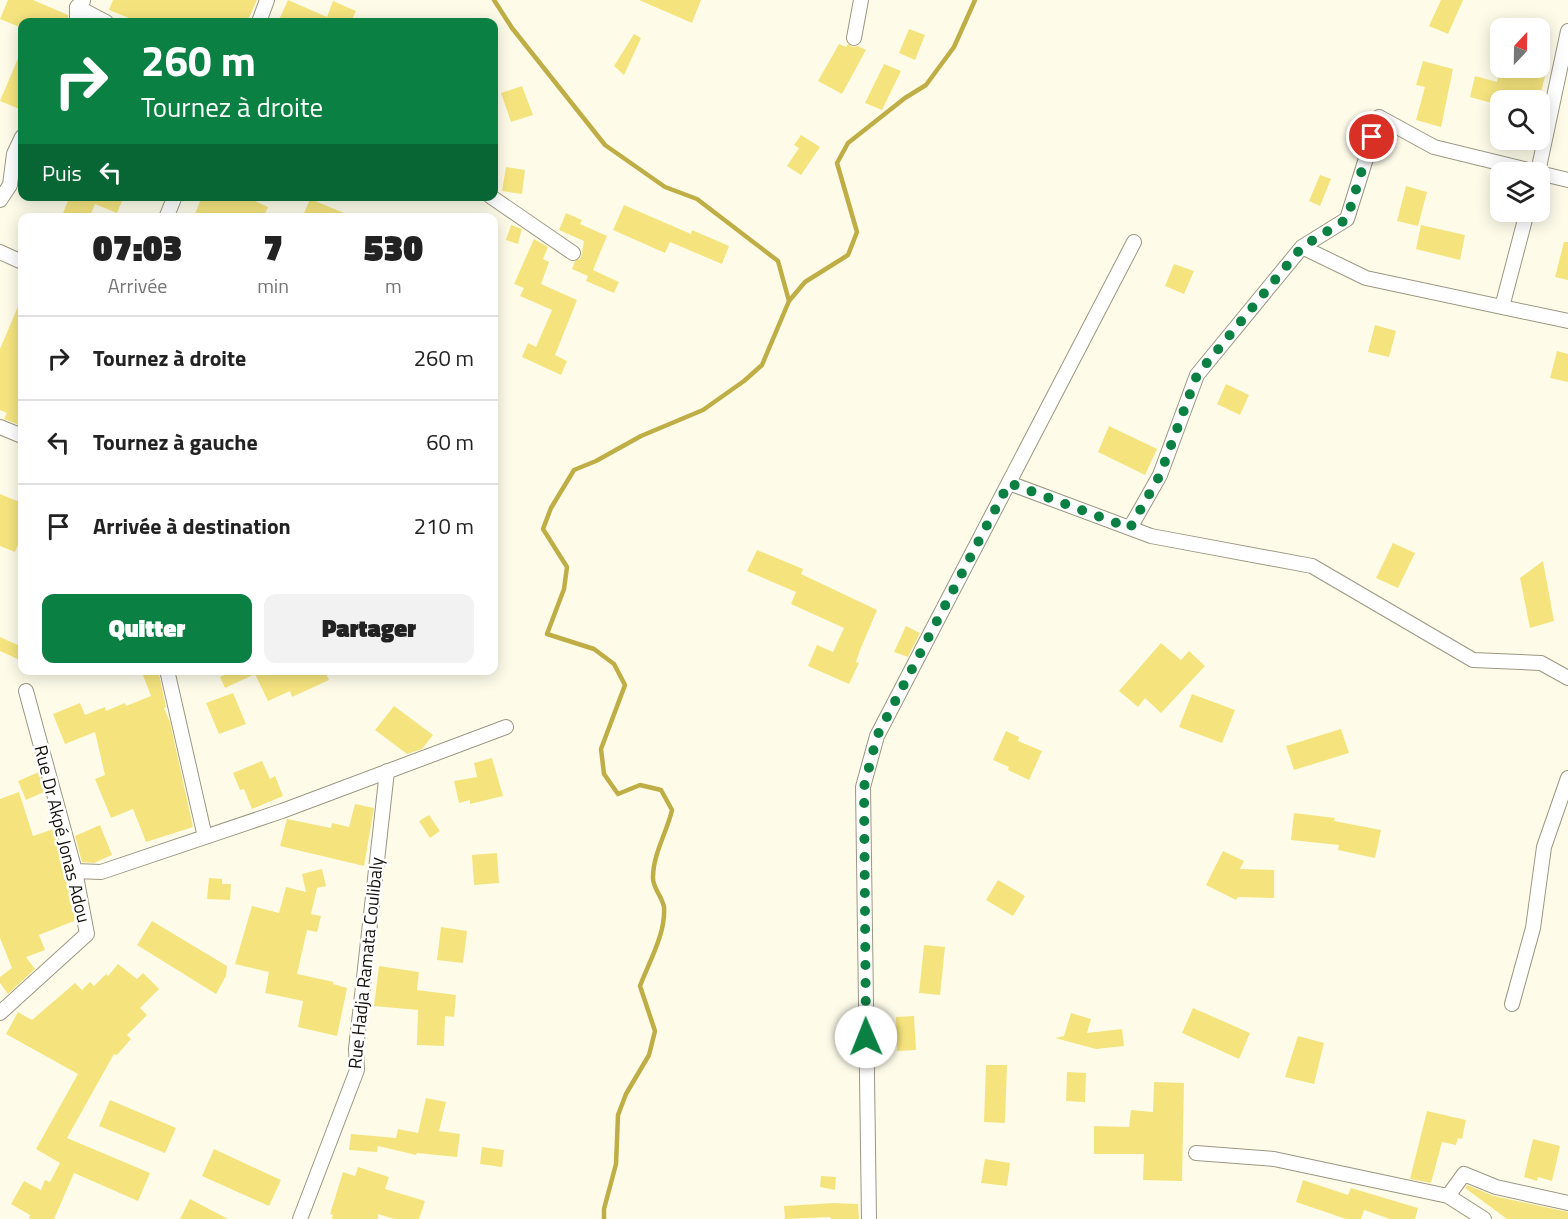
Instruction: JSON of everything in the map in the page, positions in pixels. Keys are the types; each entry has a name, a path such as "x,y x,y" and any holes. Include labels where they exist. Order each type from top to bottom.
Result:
{"street":[{"path":"260,18 267,0"},
{"path":"854,38 861,0"},
{"path":"78,18 81,3 101,18"},
{"path":"1540,162 1568,31"},
{"path":"1130,528 1160,475 1197,375 1302,247 1347,219 1379,117 1434,147 1494,162"},
{"path":"0,200 10,185 14,154 18,146"},
{"path":"0,149 14,154"},
{"path":"1550,176 1568,180"},
{"path":"496,201 573,253"},
{"path":"1502,307 1524,222"},
{"path":"869,1219 864,787 877,736 1134,242"},
{"path":"1302,247 1366,278 1568,321"},
{"path":"0,252 18,260"},
{"path":"0,428 18,435"},
{"path":"1009,483 1151,536 1312,566 1473,660 1541,663 1568,678"},
{"path":"168,675 205,837"},
{"name":"Rue Dr Akpé Jonas Adou","path":"0,1013 87,934 75,871 26,691"},
{"path":"75,871 101,872 205,837 506,727"},
{"name":"Rue Hadja Ramata Coulibaly","path":"300,1219 357,1070 356,1048 387,771"},
{"path":"1512,1004 1533,928 1544,848 1568,778"},
{"path":"1196,1153 1274,1159 1448,1196 1484,1219"},
{"path":"1448,1196 1464,1174 1496,1187 1568,1203"}],"building":[{"path":"8,0 33,0 68,15 68,18 18,18 18,26 0,19"},
{"path":"113,0 257,0 249,18 129,18 109,10"},
{"path":"288,0 327,17 333,1 356,11 353,18 280,18"},
{"path":"639,0 701,0 692,23"},
{"path":"1441,0 1463,0 1448,34 1429,26"},
{"path":"909,29 925,35 915,60 899,53"},
{"path":"634,34 641,38 624,75 614,66"},
{"path":"839,44 846,47 848,44 853,47 858,46 866,50 842,94 818,81"},
{"path":"18,58 18,108 0,101"},
{"path":"1423,61 1453,69 1441,127 1416,120 1425,87 1416,85"},
{"path":"884,64 901,71 882,110 865,103"},
{"path":"1475,76 1497,82 1498,78 1544,78 1542,90 1490,90 1490,102 1470,97"},
{"path":"522,86 533,115 511,122 501,93"},
{"path":"801,135 820,147 801,175 787,166 799,148 794,145"},
{"path":"506,167 525,170 522,194 502,191"},
{"path":"1320,175 1331,179 1320,206 1309,201"},
{"path":"1406,186 1427,192 1418,226 1397,221"},
{"path":"68,201 122,201 117,213 95,204 91,213 63,213"},
{"path":"200,201 255,201 268,207 265,213 195,213"},
{"path":"309,201 315,201 344,213 304,213"},
{"path":"624,205 691,234 692,230 729,246 722,264 670,242 665,253 613,230"},
{"path":"566,213 582,220 580,224 607,236 593,270 619,282 614,293 586,281 588,276 572,269 575,261 581,258 584,241 559,230"},
{"path":"511,225 522,229 518,244 506,240"},
{"path":"1421,225 1465,235 1460,260 1416,249"},
{"path":"534,239 548,247 543,259 549,262 541,284 577,300 555,355 567,361 561,375 522,357 528,343 536,347 552,310 520,296 524,288 514,284"},
{"path":"1564,242 1568,242 1568,280 1555,277"},
{"path":"1174,264 1194,271 1184,294 1165,286"},
{"path":"18,306 18,424 4,419 7,413 0,410 0,349"},
{"path":"1375,325 1396,331 1389,357 1368,352"},
{"path":"1557,351 1568,354 1568,382 1550,378"},
{"path":"1226,384 1249,395 1240,415 1217,404"},
{"path":"1109,426 1157,449 1145,475 1098,452"},
{"path":"0,494 18,501 18,545 15,552 0,546"},
{"path":"1393,543 1415,553 1398,588 1376,578"},
{"path":"757,550 803,569 801,574 877,610 860,650 856,662 859,663 849,684 808,666 817,645 833,652 844,628 791,604 796,592 747,571"},
{"path":"1543,561 1554,621 1530,628 1520,578"},
{"path":"906,626 920,633 908,657 894,652"},
{"path":"0,637 18,645 18,659 0,651"},
{"path":"1161,643 1181,660 1189,651 1205,666 1161,713 1145,698 1138,707 1119,691"},
{"path":"143,675 159,675 166,707 164,708 170,722 193,827 146,842 133,809 111,818 95,779 105,775 95,732 65,744 53,714 80,703 85,715 105,707 106,711 125,703 126,706 151,696"},
{"path":"224,675 253,675 225,688 220,677"},
{"path":"255,675 326,675 329,680 292,697 290,691 268,701"},
{"path":"233,693 246,724 219,734 206,703"},
{"path":"1192,694 1235,710 1222,743 1179,727"},
{"path":"394,706 433,735 422,749 407,754 375,730"},
{"path":"1341,729 1349,753 1294,770 1286,746"},
{"path":"1006,731 1019,737 1018,741 1042,751 1029,780 993,760"},
{"path":"492,758 503,796 470,804 470,800 459,803 454,781 477,777 474,763"},
{"path":"262,761 270,779 275,776 283,796 252,809 244,789 240,790 233,773"},
{"path":"39,772 44,792 26,800 18,781"},
{"path":"19,792 33,836 54,829 75,918 74,921 39,935 45,950 26,957 35,969 8,994 0,983 0,977 12,968 0,938 0,799"},
{"path":"355,804 374,808 364,866 280,846 287,819 331,828 332,823 349,827"},
{"path":"1294,813 1335,818 1334,821 1381,830 1375,858 1338,850 1339,845 1291,840"},
{"path":"429,815 440,831 430,838 419,821"},
{"path":"100,825 112,855 94,863 82,862 75,836"},
{"path":"1223,851 1244,861 1240,869 1274,870 1274,898 1238,897 1236,900 1206,885"},
{"path":"497,853 499,883 474,885 472,855"},
{"path":"322,869 326,886 317,888 311,914 321,916 317,932 307,930 297,974 334,982 333,984 347,988 337,1036 298,1027 303,1001 265,993 269,972 235,964 252,906 279,913 286,887 306,892 302,874"},
{"path":"209,878 222,879 222,884 231,884 230,900 207,899"},
{"path":"998,880 1025,896 1013,916 986,900"},
{"path":"152,921 227,966 226,976 216,994 137,945"},
{"path":"441,927 467,931 463,963 437,960"},
{"path":"924,945 945,947 940,995 919,993"},
{"path":"118,964 137,979 143,973 159,989 140,1008 147,1015 127,1035 131,1039 117,1055 114,1054 67,1138 150,1173 138,1201 74,1173 54,1219 29,1219 30,1215 11,1204 24,1181 41,1190 45,1180 50,1182 60,1163 36,1149 78,1074 6,1034 18,1012 32,1020 75,983 82,990 90,982 94,986 106,974 108,976"},
{"path":"379,966 419,972 417,990 456,995 454,1017 445,1016 444,1046 417,1045 418,1010 374,1006"},
{"path":"1193,1008 1250,1033 1239,1059 1182,1033"},
{"path":"1071,1013 1091,1019 1087,1033 1122,1029 1124,1046 1096,1049 1055,1038 1064,1036"},
{"path":"914,1016 916,1050 897,1051 896,1017"},
{"path":"1298,1036 1324,1043 1314,1084 1285,1077"},
{"path":"986,1065 1007,1065 1005,1123 984,1122"},
{"path":"1067,1072 1086,1073 1085,1102 1066,1101"},
{"path":"1154,1082 1184,1083 1182,1181 1143,1180 1144,1154 1094,1154 1094,1126 1129,1127 1131,1110 1153,1112"},
{"path":"426,1098 446,1102 439,1131 460,1134 457,1157 417,1153 416,1155 378,1146 377,1152 349,1150 351,1134 396,1138 398,1129 418,1133"},
{"path":"110,1100 176,1128 165,1153 99,1126"},
{"path":"1427,1111 1466,1120 1462,1139 1458,1138 1456,1145 1442,1142 1431,1183 1410,1179"},
{"path":"1533,1139 1560,1146 1552,1181 1538,1177 1537,1181 1524,1177"},
{"path":"482,1147 504,1150 502,1167 480,1164"},
{"path":"214,1149 281,1180 269,1206 202,1176"},
{"path":"985,1159 1010,1163 1007,1186 981,1183"},
{"path":"358,1167 389,1177 385,1189 425,1201 419,1219 394,1219 378,1214 378,1219 332,1219 333,1215 330,1214 343,1172 355,1176"},
{"path":"821,1176 836,1177 835,1190 820,1187"},
{"path":"1303,1180 1348,1195 1351,1188 1418,1208 1415,1219 1390,1219 1364,1210 1361,1219 1346,1219 1296,1202"},
{"path":"1467,1185 1494,1196 1568,1212 1568,1219 1507,1219 1465,1188"},
{"path":"190,1199 228,1219 180,1219"},
{"path":"858,1204 859,1219 831,1219 830,1217 785,1219 784,1206"}],"waterway":[{"path":"494,0 512,28 605,145 665,187 697,199 778,261 789,301"},
{"path":"604,1219 604,1209 616,1164 618,1115 626,1094 649,1055 655,1031 640,986 656,947 664,917 664,907 653,877 658,851 672,810 661,790 640,785 618,794 604,774 601,749 625,685 614,664 594,649 547,634 564,589 567,567 543,529 551,508 574,470 596,461 641,436 703,410 744,381 762,365 789,301 805,282 848,255 857,232 837,163 848,143 905,98 926,85 954,47 975,0"}],"route":[{"path":"866,1037 864,787 877,736 1009,483 1130,528 1160,475 1197,375 1302,247 1347,219 1372,137"}]}
